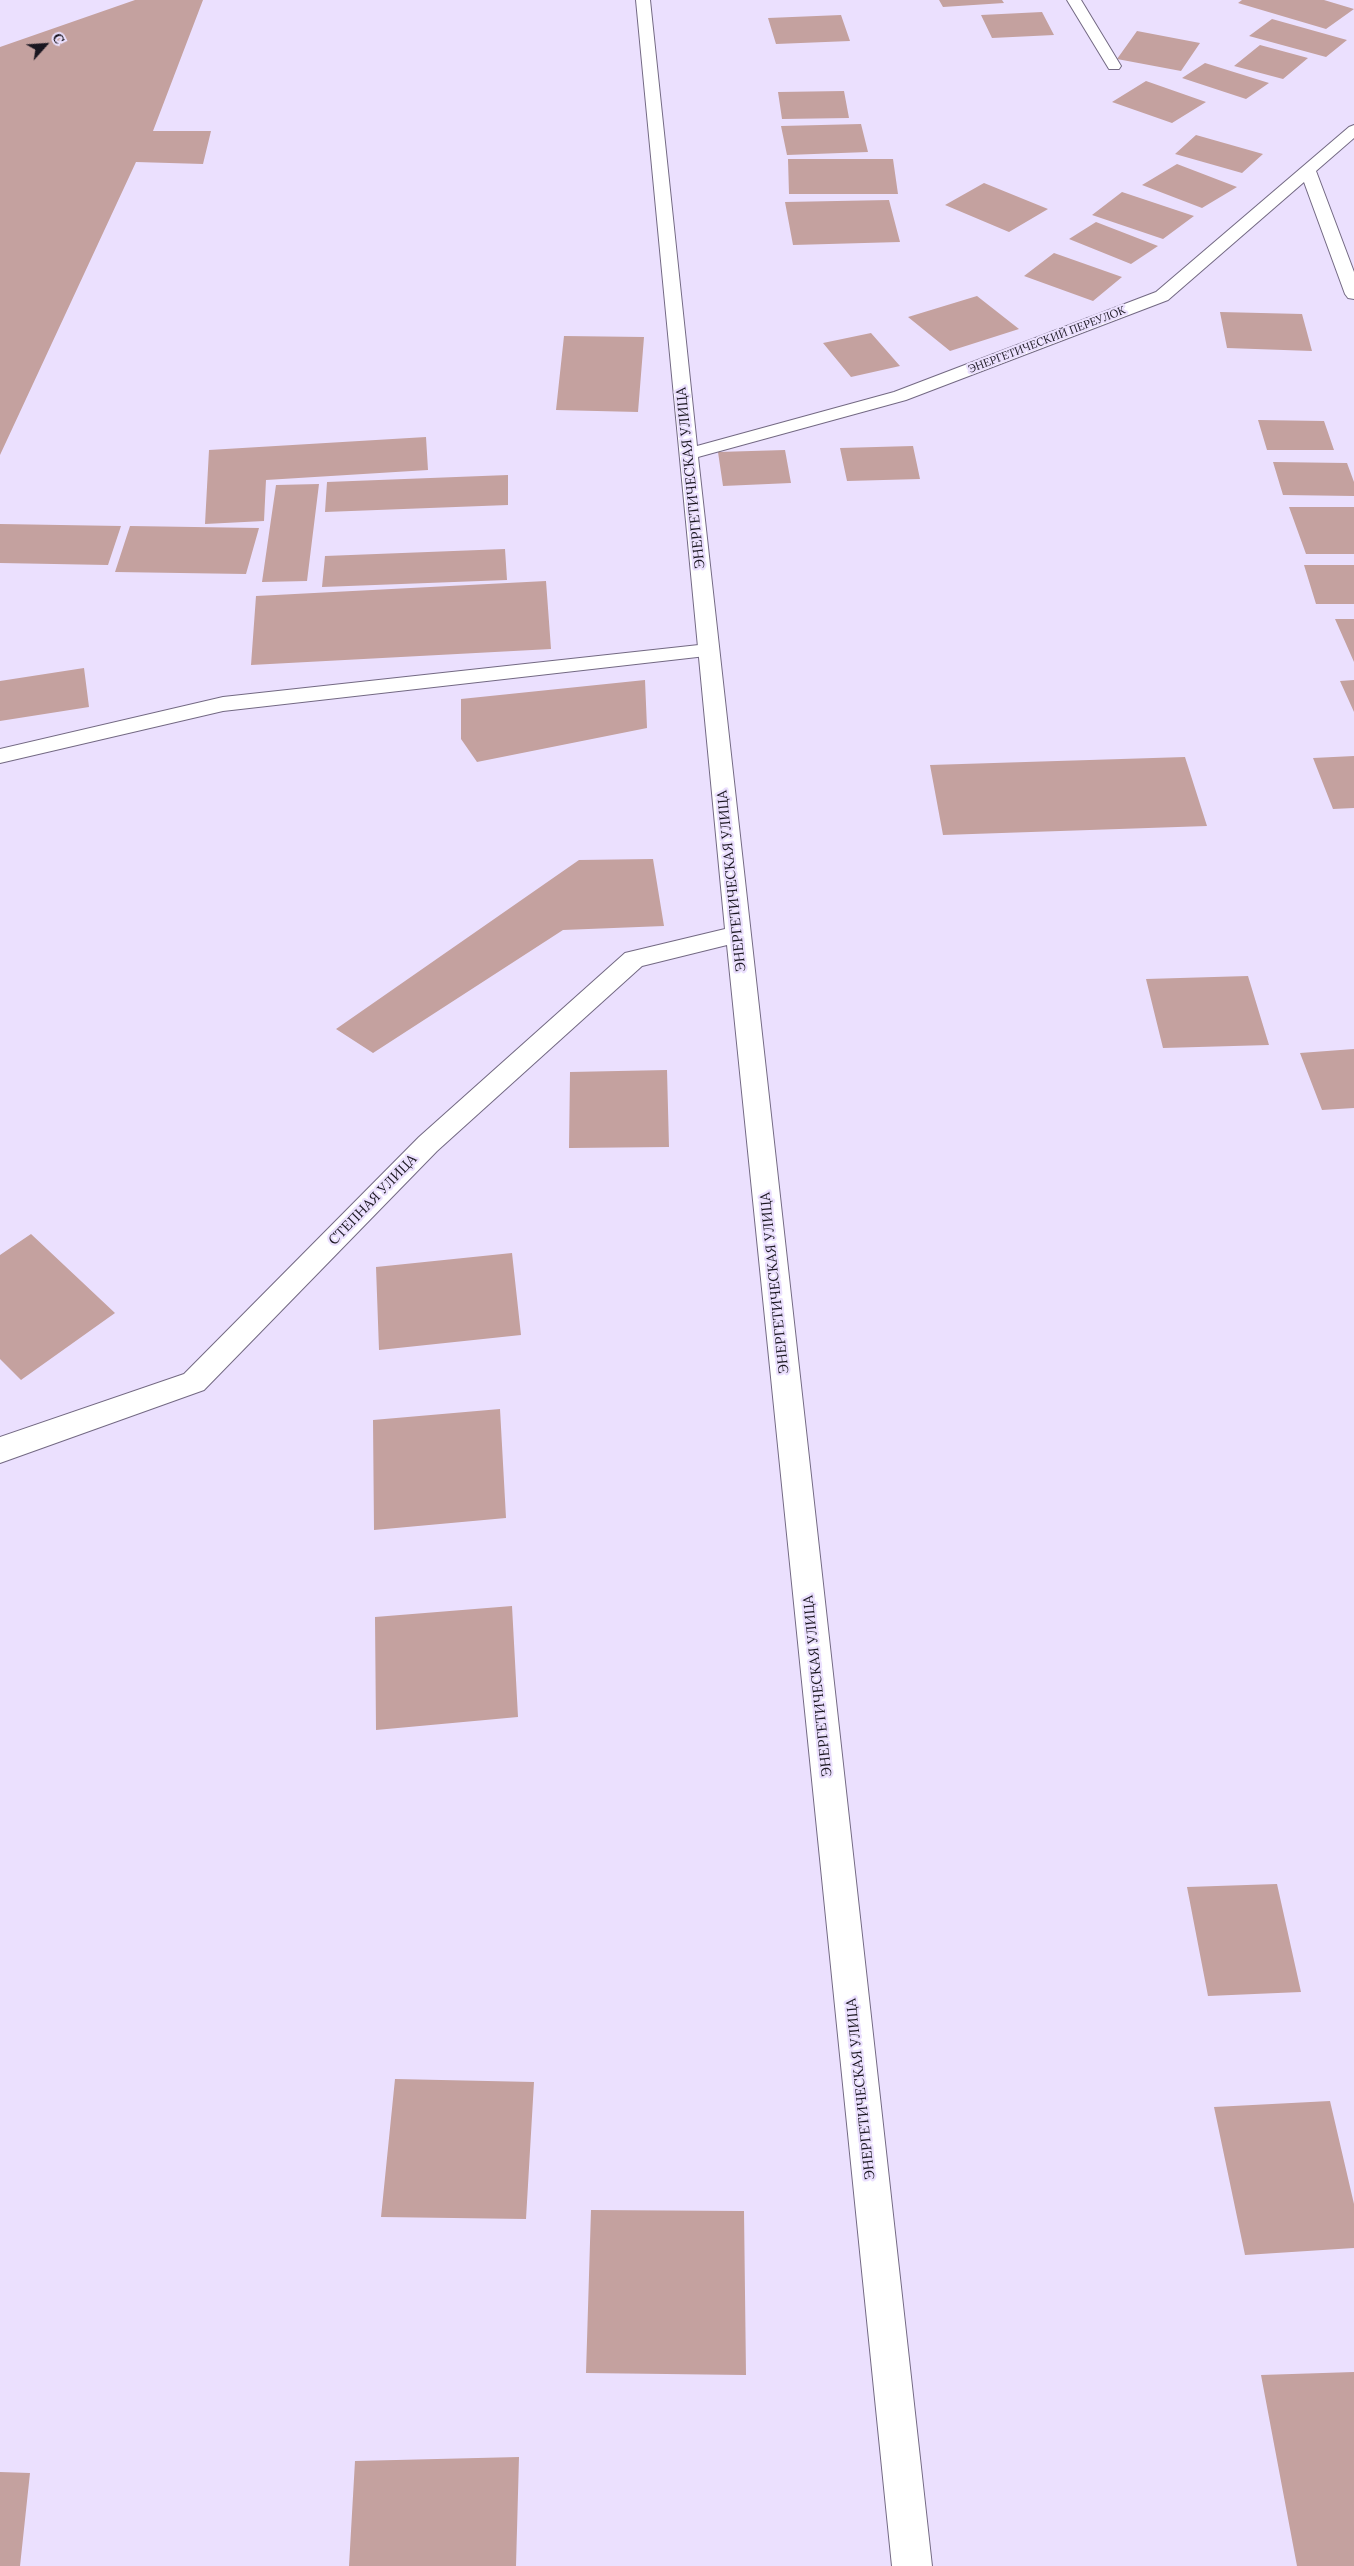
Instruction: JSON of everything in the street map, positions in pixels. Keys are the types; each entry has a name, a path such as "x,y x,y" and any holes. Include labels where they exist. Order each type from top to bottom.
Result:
{"street":[{"name":"ЭНЕРГЕТИЧЕСКАЯ УЛИЦА","path":"643,0 708,650 912,2566"},
{"path":"1074,0 1114,66"},
{"name":"ЭНЕРГЕТИЧЕСКИЙ ПЕРЕУЛОК","path":"688,454 900,396 1162,296 1354,130"},
{"path":"1307,170 1354,294"},
{"path":"0,756 223,704 708,650"},
{"name":"СТЕПНАЯ УЛИЦА","path":"0,1450 194,1382 428,1144 634,959 738,934"}],"building":[{"path":"135,0 203,0 153,131 211,131 203,164 136,162 0,455 0,47"},
{"path":"939,0 1002,0 1004,3 943,7"},
{"path":"1242,0 1324,0 1354,9 1326,29 1238,3"},
{"path":"1042,12 1054,35 992,38 981,15"},
{"path":"841,15 850,41 776,44 768,18"},
{"path":"1272,19 1347,40 1326,57 1249,36"},
{"path":"1137,31 1200,43 1181,71 1117,59"},
{"path":"1260,45 1308,58 1283,79 1234,66"},
{"path":"1205,63 1269,83 1246,99 1182,78"},
{"path":"1146,81 1206,102 1172,123 1112,102"},
{"path":"844,91 849,118 782,119 778,92"},
{"path":"861,124 868,152 787,155 781,126"},
{"path":"1196,135 1263,154 1242,173 1175,154"},
{"path":"788,159 893,159 898,194 789,194"},
{"path":"1177,164 1237,187 1202,208 1142,185"},
{"path":"984,183 1048,209 1009,232 945,205"},
{"path":"1122,192 1194,216 1163,239 1092,215"},
{"path":"889,200 900,242 793,245 785,202"},
{"path":"1096,222 1158,246 1131,264 1069,239"},
{"path":"1054,253 1122,277 1093,301 1024,276"},
{"path":"977,296 1019,329 950,351 908,317"},
{"path":"1220,312 1302,314 1312,351 1227,348"},
{"path":"871,333 900,366 851,377 823,343"},
{"path":"564,336 644,337 638,412 556,410"},
{"path":"1258,420 1324,421 1334,450 1267,450"},
{"path":"426,437 428,470 266,480 264,521 205,524 209,450"},
{"path":"913,446 920,479 847,481 840,448"},
{"path":"785,450 791,483 723,486 718,452"},
{"path":"1273,462 1347,463 1354,482 1354,496 1283,495"},
{"path":"508,475 508,505 325,512 327,482"},
{"path":"319,484 307,581 262,582 276,485"},
{"path":"1289,507 1354,507 1354,554 1306,554"},
{"path":"0,524 121,526 108,565 0,563"},
{"path":"130,526 259,528 246,574 115,572"},
{"path":"505,549 507,580 322,587 325,556"},
{"path":"1304,565 1354,565 1354,604 1316,604"},
{"path":"546,581 551,649 251,665 256,596"},
{"path":"1335,619 1354,619 1354,662"},
{"path":"84,668 89,707 0,721 0,681"},
{"path":"645,680 647,728 477,762 461,739 461,699"},
{"path":"1354,680 1354,712 1340,681"},
{"path":"1354,756 1354,808 1333,809 1313,758"},
{"path":"1185,757 1207,826 943,835 930,765"},
{"path":"653,859 664,926 563,930 373,1053 336,1029 579,860"},
{"path":"1248,976 1269,1045 1163,1048 1146,979"},
{"path":"1354,1049 1354,1108 1322,1110 1300,1053"},
{"path":"667,1070 669,1147 569,1148 570,1072"},
{"path":"31,1234 115,1313 21,1380 0,1359 0,1255"},
{"path":"512,1253 521,1335 379,1350 376,1267"},
{"path":"500,1409 506,1518 374,1530 373,1420"},
{"path":"512,1606 518,1717 376,1730 375,1617"},
{"path":"1277,1884 1301,1992 1208,1996 1187,1887"},
{"path":"395,2079 534,2082 526,2219 381,2217"},
{"path":"1330,2101 1354,2204 1354,2248 1245,2255 1214,2107"},
{"path":"591,2210 744,2211 746,2375 586,2373"},
{"path":"1354,2372 1354,2566 1297,2566 1261,2375"},
{"path":"519,2457 516,2566 349,2566 355,2461"},
{"path":"0,2472 30,2473 20,2566 0,2566"}]}
